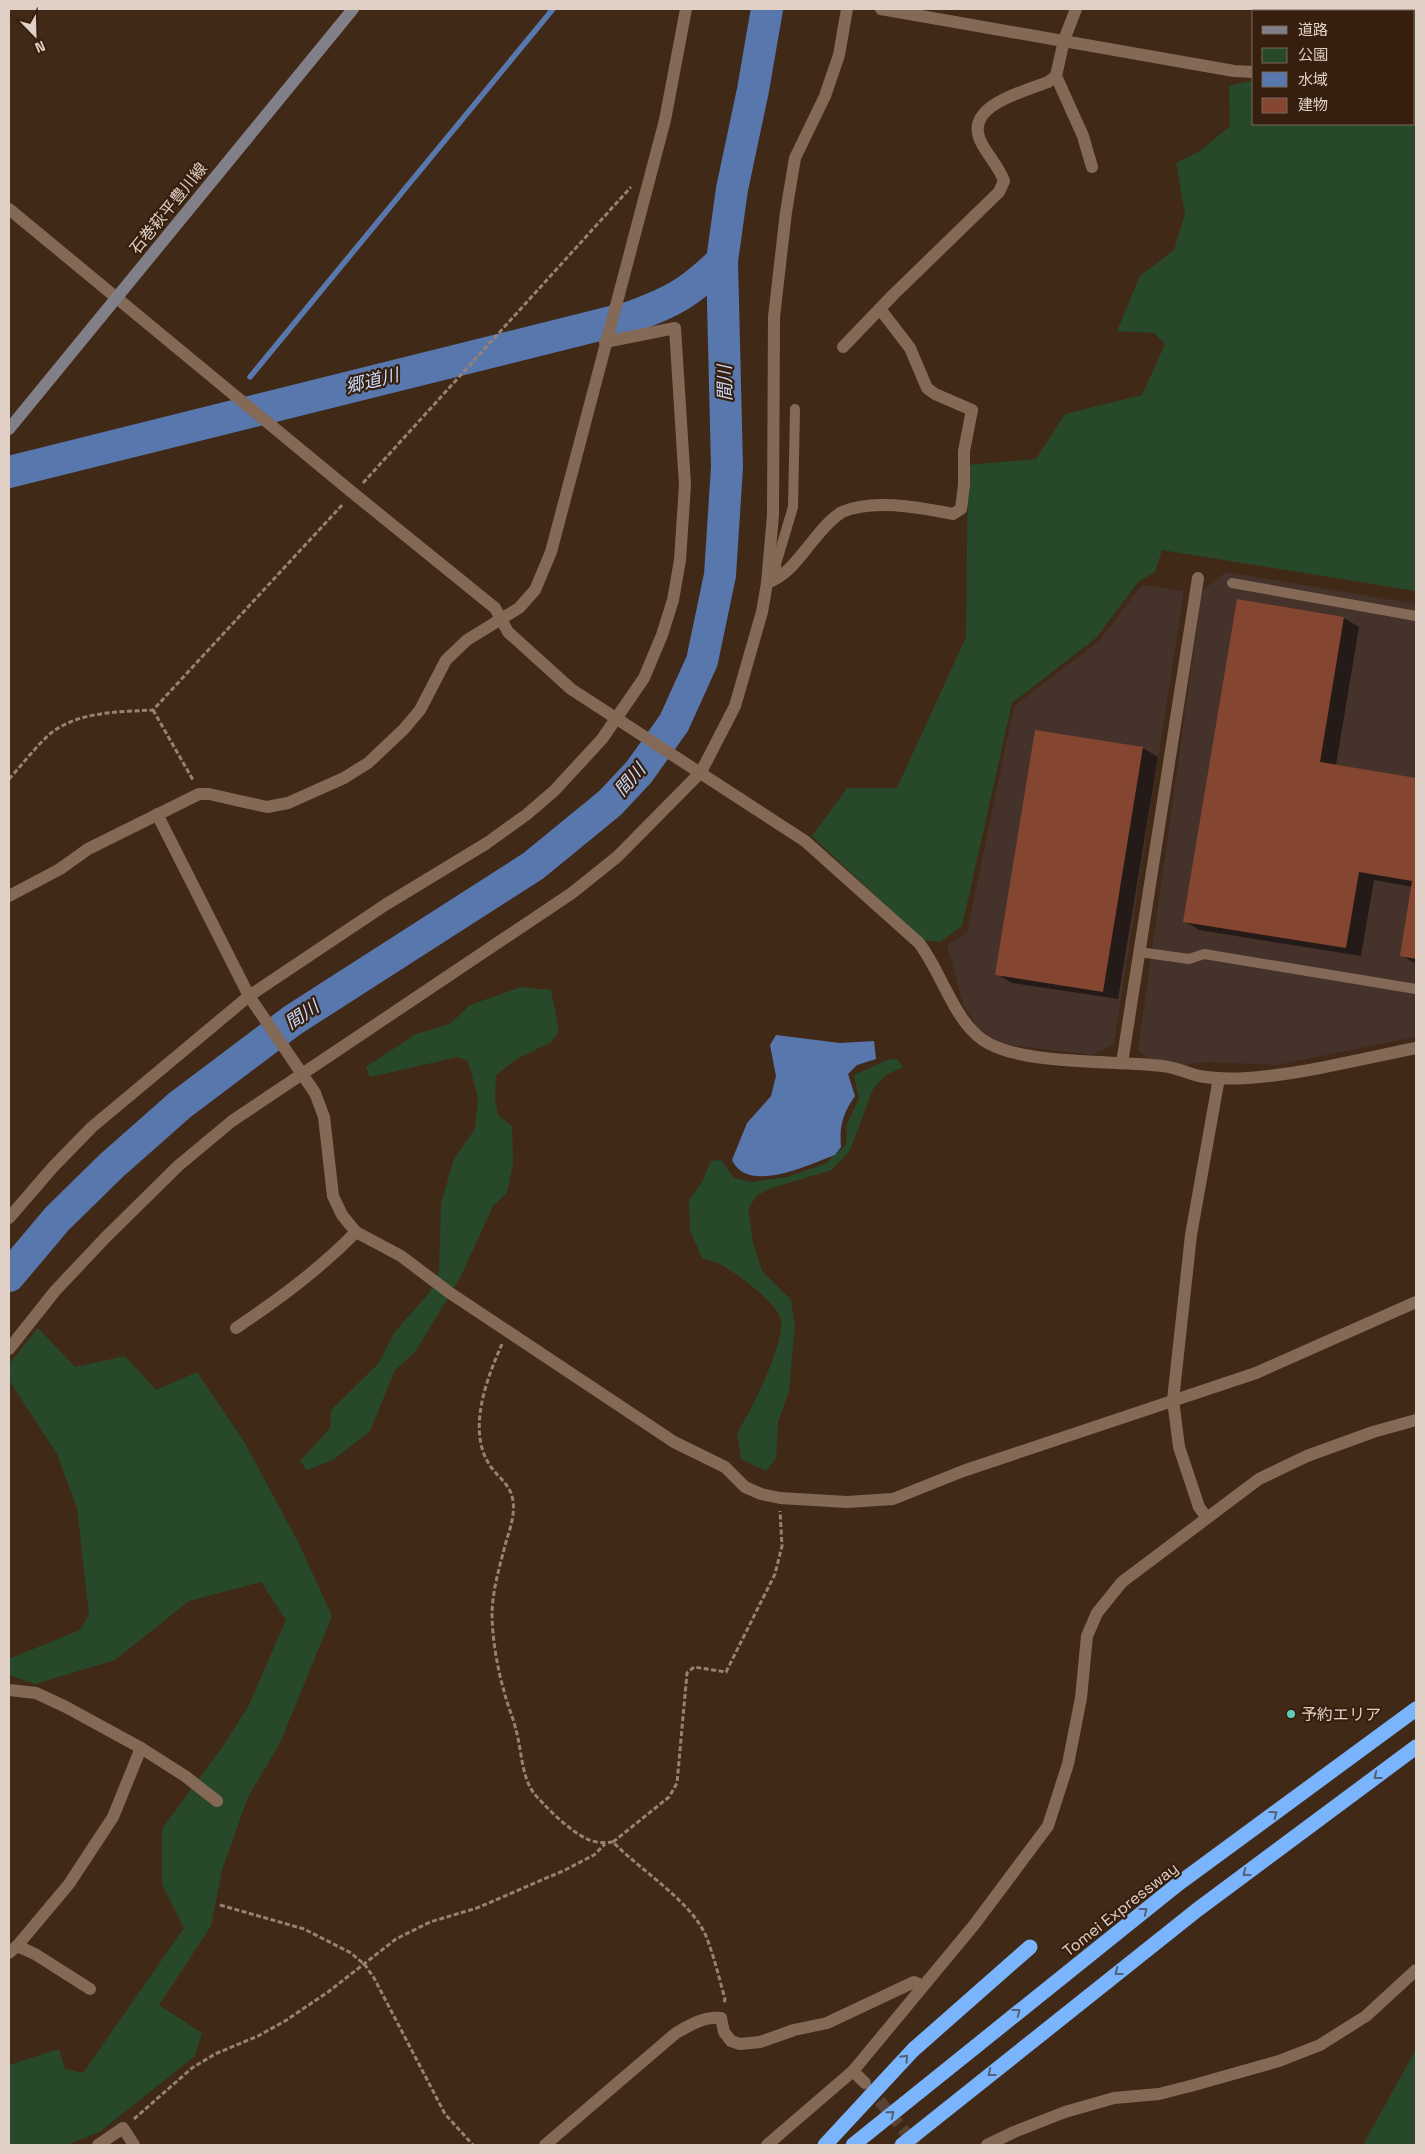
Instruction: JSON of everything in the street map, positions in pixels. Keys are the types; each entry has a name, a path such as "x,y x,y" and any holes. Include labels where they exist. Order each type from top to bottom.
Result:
{"highway":[{"name":"Tomei Expressway","path":"853,2145 1178,1884 1416,1709"},
{"path":"902,2145 1197,1910 1416,1748"},
{"path":"825,2145 913,2050 1030,1947"}],"main road":[{"name":"石巻萩平豊川線","path":"9,429 353,9"}],"street":[{"path":"9,896 60,869 88,849 199,794 209,794 267,806 288,803 344,778 368,763 404,729 420,710 446,660 467,640 519,608 535,590 551,552 616,298 665,120 686,9"},
{"path":"9,1349 55,1291 178,1166 232,1121 300,1069 572,893 617,857 697,771 735,706 772,581 774,317 786,212 795,158 828,88 839,55 848,9"},
{"path":"881,9 1234,71 1252,72"},
{"path":"1076,9 1064,40 1056,76 1083,136 1092,167"},
{"path":"843,347 999,192 1004,181 1001,170 982,144 977,128 980,118 989,107 1048,82 1056,76"},
{"path":"9,209 269,422 353,494 495,608 508,632 571,689 805,841 920,943 933,960 969,1029 985,1041 1008,1052 1070,1060 1164,1066 1199,1076 1219,1078 1274,1076 1416,1048"},
{"path":"772,581 787,572 829,522 842,513 861,506 913,507 953,514 961,508 964,486 964,451 972,410 935,394 927,388 910,348 880,309"},
{"path":"9,1218 53,1167 92,1127 251,999 526,815 583,761 621,720 644,678 662,635 673,600 680,560 685,484 674,328 605,340"},
{"path":"1122,1063 1198,578"},
{"path":"157,814 251,999 315,1093 324,1117 334,1196 342,1215 356,1232 401,1256 450,1292 674,1442 725,1467 745,1487 761,1494 780,1498 847,1502 893,1500 964,1471 1256,1373 1416,1302"},
{"path":"1207,1518 1199,1507 1186,1473 1179,1447 1172,1400 1191,1235 1219,1078"},
{"path":"236,1328 278,1300 334,1254 356,1232"},
{"path":"767,2145 853,2071 974,1925 1048,1826 1068,1764 1081,1698 1087,1636 1098,1613 1122,1582 1259,1479 1307,1456 1373,1432 1416,1420"},
{"path":"9,1690 36,1693 142,1748 185,1776 217,1801"},
{"path":"13,1950 69,1884 112,1817 142,1748"},
{"path":"13,1950 35,1954 90,1989"},
{"path":"987,2145 1065,2112 1114,2098 1159,2094 1194,2085 1279,2061 1320,2045 1366,2016 1416,1970"},
{"path":"545,2145 676,2033 694,2023 713,2017 721,2018 724,2032 731,2041 740,2044 760,2042 794,2030 827,2023 914,1982 923,1986"},
{"path":"853,2071 864,2083"},
{"path":"98,2145 123,2128 134,2145"}],"lane":[{"path":"772,581 793,508 796,409"},
{"path":"1232,583 1416,616"},
{"path":"1139,952 1189,959 1204,954 1416,989"}],"path":[{"path":"9,779 51,734 73,721 100,713 153,710 462,376 634,184"},
{"path":"153,710 199,794"},
{"path":"509,1330 492,1366 485,1391 480,1422 482,1448 489,1465 510,1488 513,1502 513,1517 496,1582 492,1613 498,1660 504,1691 516,1730 523,1769 533,1792 568,1826 588,1840 606,1843 613,1842 669,1797 677,1783 687,1673 694,1667 726,1672 775,1574 782,1546 780,1498"},
{"path":"613,1842 666,1888 706,1935 725,1999 721,2018"},
{"path":"123,2128 192,2068 215,2054 258,2036 284,2021 365,1965 396,1940 430,1922 477,1908 565,1870 594,1856 606,1843"},
{"path":"220,1904 304,1929 351,1953 365,1965 374,1978 445,2114 472,2145"}],"shaded area":[{"path":"1226,572 1416,604 1416,1037 1277,1065 1206,1062 1184,1065 1150,1059 1138,1050 1202,591"},
{"path":"1142,585 1184,591 1114,1044 1094,1055 1002,1044 977,1027 964,1006 947,945 967,933 1014,706 1099,641"}],"green space":[{"path":"1416,9 1416,591 1162,550 1155,572 1138,582 1096,638 1012,703 962,926 940,942 923,940 812,836 847,788 897,788 966,637 968,465 1036,459 1065,414 1142,395 1165,344 1154,333 1117,331 1140,276 1174,250 1185,214 1176,163 1200,151 1230,126 1229,86 1252,80 1252,125 1415,125 1415,10 1397,10"},
{"path":"521,987 551,990 559,1031 551,1042 515,1060 496,1075 495,1099 498,1115 512,1126 513,1163 507,1193 493,1206 460,1278 415,1352 395,1370 370,1431 333,1460 307,1470 300,1461 330,1428 331,1410 379,1363 394,1333 429,1293 439,1272 441,1203 454,1159 475,1129 478,1097 468,1061 458,1057 370,1077 366,1067 416,1034 450,1024 470,1005"},
{"path":"897,1059 903,1067 886,1075 873,1089 850,1150 832,1170 775,1187 757,1195 748,1209 753,1242 762,1271 791,1300 795,1325 789,1391 778,1422 776,1459 766,1471 741,1459 737,1433 758,1394 773,1360 781,1331 781,1320 772,1305 745,1281 720,1264 702,1258 690,1230 689,1200 702,1182 711,1161 721,1160 734,1178 752,1182 787,1177 825,1164 846,1145 847,1124 859,1099 854,1075 887,1060"},
{"path":"38,1328 75,1367 125,1356 156,1390 197,1372 245,1443 299,1544 332,1616 280,1743 248,1797 222,1870 211,1926 159,2005 202,2033 195,2056 101,2131 67,2145 9,2145 9,2065 59,2049 65,2069 83,2073 184,1928 162,1884 162,1829 223,1746 248,1707 286,1620 261,1582 189,1601 115,1660 35,1684 9,1675 9,1659 80,1630 89,1615 77,1508 57,1454 9,1380 9,1364"},
{"path":"1416,2049 1416,2145 1363,2145"}],"water":[{"path":"776,1035 840,1043 874,1041 876,1059 857,1065 848,1074 855,1096 847,1108 841,1133 841,1147 835,1155 780,1174 751,1175 740,1170 732,1160 747,1123 771,1096 776,1076 770,1045"}],"building":[{"path":"1237,599 1344,617 1320,762 1416,778 1416,959 1400,956 1412,881 1359,872 1346,948 1183,922"},
{"path":"1035,730 1143,747 1103,992 995,975"}],"waterway":[{"path":"250,377 553,9"},
{"name":"間川","path":"9,1276 57,1219 111,1166 180,1105 293,1020 533,866 610,803 639,772 674,723 702,661 720,575 727,467 722,261 732,189 753,90 767,9"},
{"name":"郷道川","path":"9,472 631,317 680,295 700,281 722,261"}],"tunnel":[{"path":"868,2087 916,2145"}],"place":[{"name":"予約エリア","path":"1291,1714"}]}
